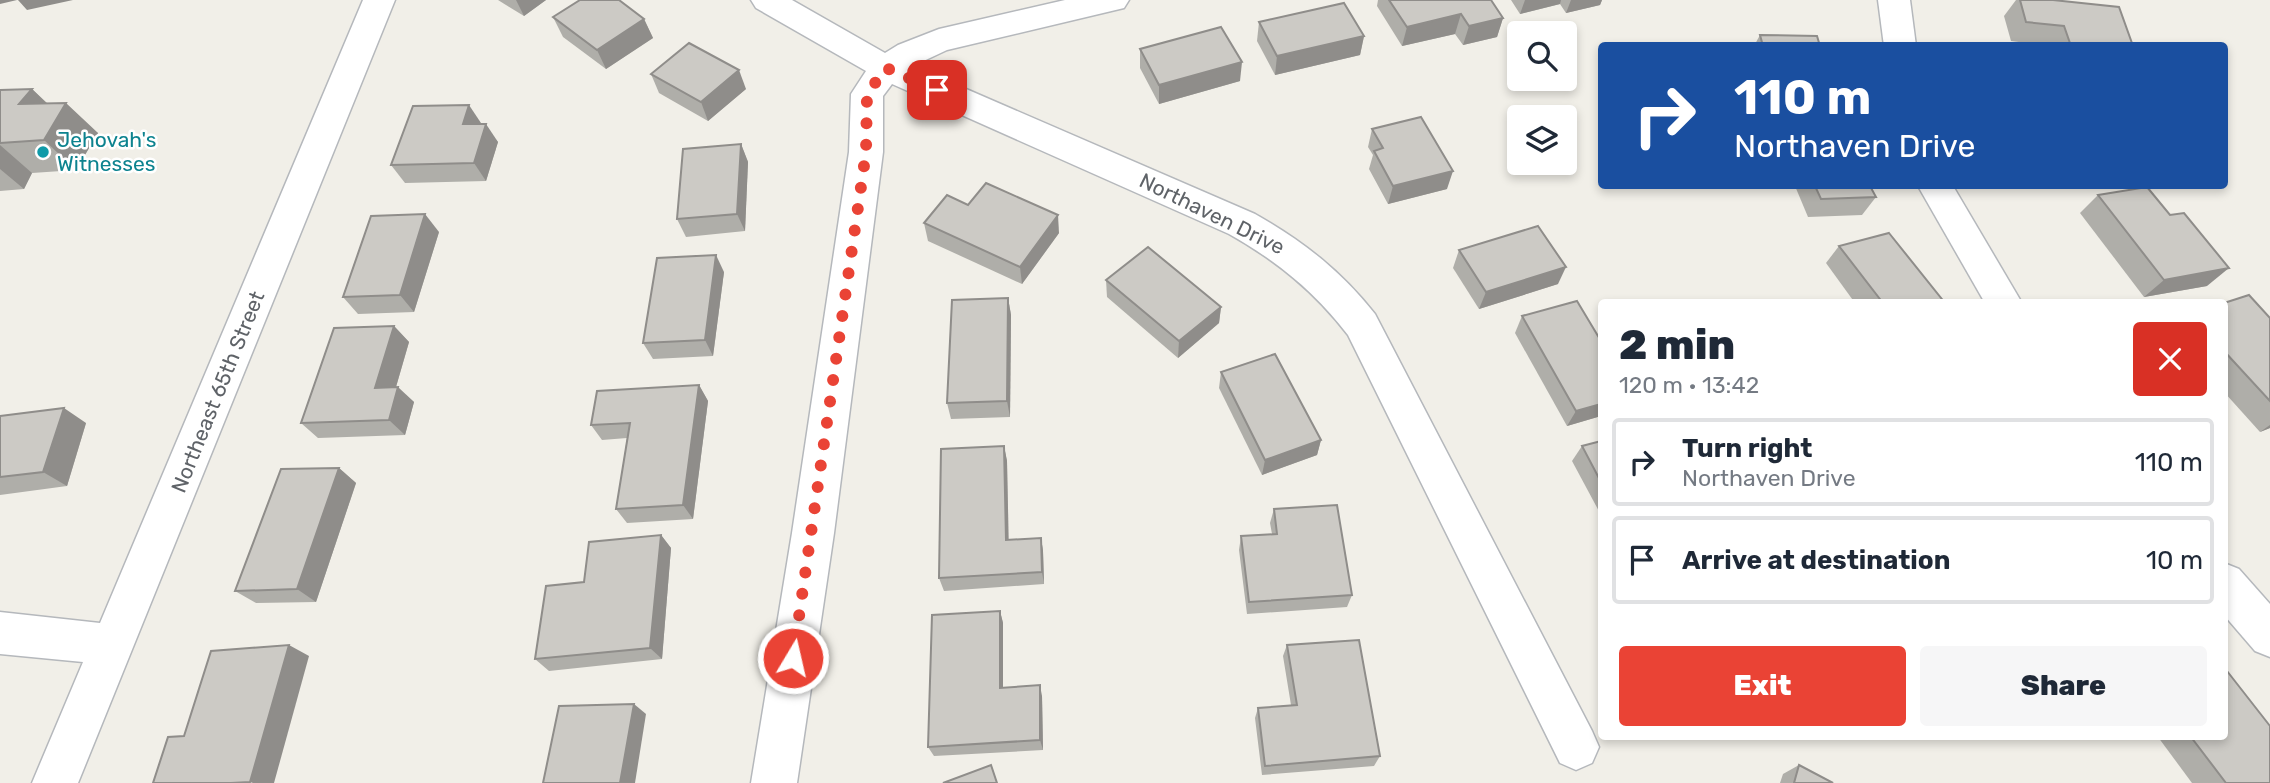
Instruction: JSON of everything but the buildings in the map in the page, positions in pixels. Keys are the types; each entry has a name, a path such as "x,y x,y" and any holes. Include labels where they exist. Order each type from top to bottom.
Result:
{"street":[{"name":"Northeast 65th Street","path":"55,783 379,0"},
{"name":"Northaven Drive","path":"767,0 886,68 1242,223 1288,249 1309,265 1346,303 1362,325 1576,747"},
{"path":"774,783 813,533 866,152 867,94 886,68 909,52 939,40 1112,0"},
{"path":"1894,0 1899,42"},
{"path":"1937,189 2002,299"},
{"path":"2228,588 2270,636"},
{"path":"0,633 114,645"}],"place":[{"name":"Jehovah's Witnesses","path":"43,152"}],"route":[{"path":"793,658 866,152 867,94 886,68 937,90"}]}
